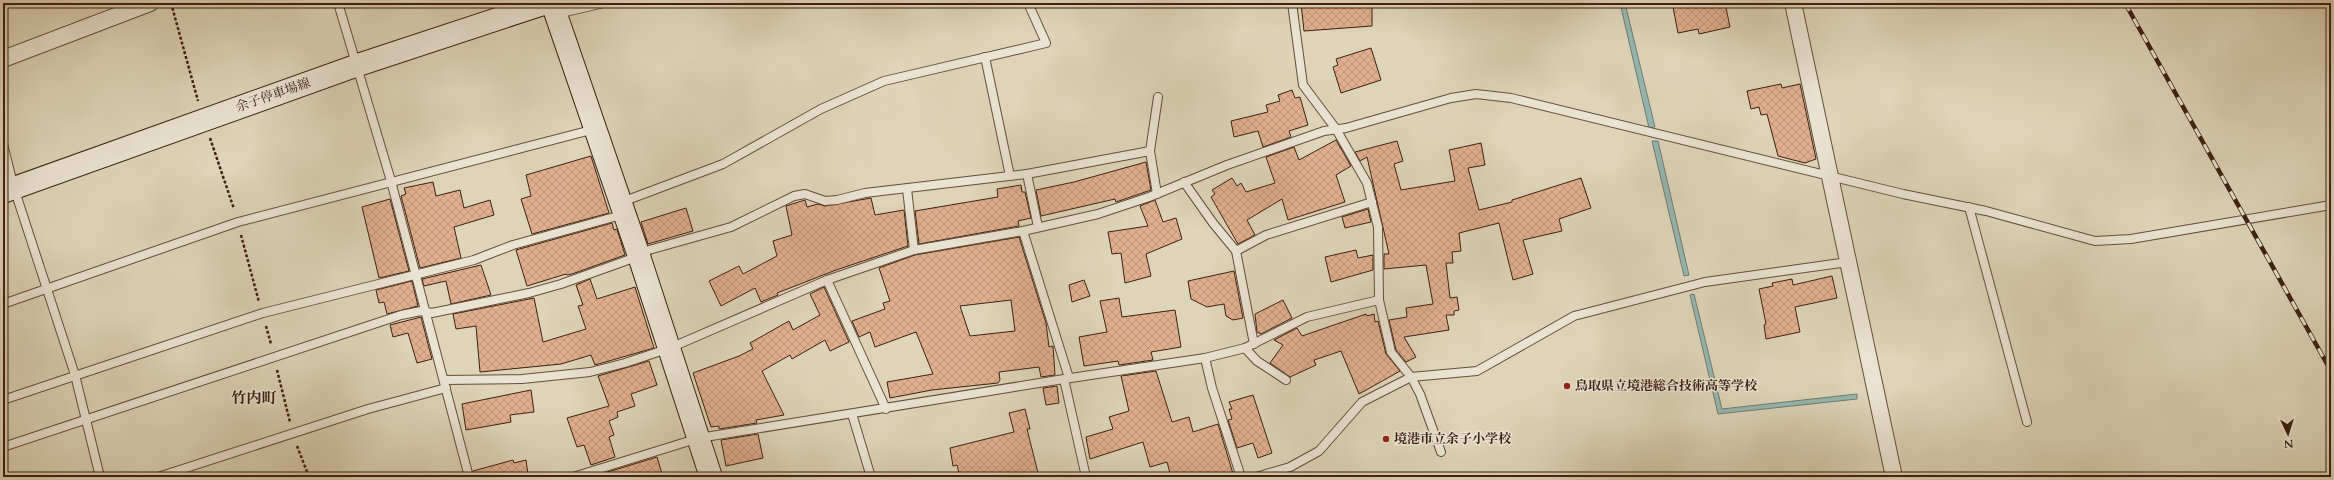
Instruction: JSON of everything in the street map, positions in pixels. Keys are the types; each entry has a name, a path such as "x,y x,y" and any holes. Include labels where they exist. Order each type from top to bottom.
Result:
{"main road":[{"name":"余子停車場線","path":"9,190 358,65 551,7"},
{"path":"551,7 596,129 623,208 711,477"}],"street":[{"path":"3,59 150,3"},
{"path":"1792,3 1894,477"}],"lane":[{"path":"338,3 358,65 391,182 470,477"},
{"path":"551,7 604,3"},
{"path":"3,400 263,313 474,260 513,245 623,208 722,164 821,109 884,81 1046,43 1028,3"},
{"path":"1292,3 1303,85 1336,129 1367,183 1378,227 1379,300 1392,352 1411,377 1420,394 1441,452"},
{"path":"986,56 1010,176"},
{"path":"158,477 445,384 522,380 590,372 625,364 670,348 827,280 914,250 1023,231 1098,214 1157,194 1227,165 1336,129 1346,128 1451,98 1476,94 1511,98 1829,175 1969,207 2095,241 2131,239 2331,204"},
{"path":"1157,194 1150,151 1158,97"},
{"path":"3,304 47,287 238,222 596,129"},
{"path":"3,144 9,190 47,287 75,375 100,477"},
{"path":"3,447 401,315 426,311 432,313 529,293 639,256 649,250 738,224 794,196 805,194 830,200 865,193 1027,174 1150,151"},
{"path":"1027,174 1038,227"},
{"path":"1184,182 1236,251 1254,344"},
{"path":"907,189 914,250"},
{"path":"1236,251 1266,235 1372,202"},
{"path":"1969,207 2027,422"},
{"path":"1023,231 1067,378 1086,477"},
{"path":"1256,477 1290,467 1318,452 1362,402 1411,377 1477,371 1574,316 1705,282 1848,262"},
{"path":"827,280 886,409"},
{"path":"573,477 699,438 886,409 1067,378 1205,358 1245,348 1307,317 1379,300"},
{"path":"1245,348 1256,361 1286,380"},
{"path":"1205,358 1212,388 1241,477"},
{"path":"852,414 871,477"}],"path":[{"path":"171,3 204,119 238,222 263,313 293,433 309,477"}],"water":[{"path":"1620,3 1625,3 1655,127 1649,128"},
{"path":"1652,141 1658,141 1689,275 1684,276"},
{"path":"1694,294 1722,409 1857,394 1857,399 1718,414 1690,295"}],"building":[{"path":"1301,3 1372,3 1372,26 1304,31"},
{"path":"1690,3 1725,3 1730,27 1699,34 1698,29 1678,33 1673,7"},
{"path":"1371,48 1381,80 1341,93 1333,67 1338,65 1336,59"},
{"path":"1781,84 1782,88 1800,84 1816,159 1805,163 1778,156 1767,114 1761,115 1759,107 1751,109 1747,91"},
{"path":"1292,90 1295,98 1300,97 1308,125 1289,131 1291,137 1263,147 1258,131 1234,137 1231,121 1268,112 1266,105 1280,101 1278,95"},
{"path":"1336,140 1351,166 1336,175 1345,202 1288,220 1282,199 1247,220 1255,235 1238,244 1211,197 1215,194 1212,190 1232,178 1237,186 1241,183 1246,192 1275,183 1266,157 1294,147 1299,160"},
{"path":"1397,141 1403,161 1394,164 1401,190 1455,181 1449,150 1481,143 1485,165 1468,168 1479,210 1512,202 1512,200 1581,178 1591,208 1559,219 1562,231 1523,240 1533,274 1513,280 1499,223 1459,233 1461,251 1452,252 1453,263 1446,263 1450,298 1457,297 1459,310 1454,311 1454,315 1446,315 1449,330 1404,337 1416,357 1406,362 1396,350 1389,320 1407,317 1406,308 1433,304 1426,265 1384,269 1384,254 1389,254 1367,157 1360,161 1355,152"},
{"path":"591,156 609,213 532,234 521,199 531,196 526,175"},
{"path":"1146,162 1151,190 1116,202 1115,199 1041,216 1036,190 1074,182"},
{"path":"433,182 436,196 460,190 464,208 490,200 494,215 454,227 461,258 420,268 401,196 406,194 404,188"},
{"path":"1021,185 1022,192 1025,192 1031,218 1018,221 1019,226 919,244 915,211 998,197 997,189"},
{"path":"871,198 875,215 904,210 908,246 836,270 777,293 778,295 761,302 755,288 721,306 709,281 739,266 743,274 777,256 773,241 792,235 786,206 805,200 807,207 818,204 825,206"},
{"path":"390,199 409,271 379,278 362,207"},
{"path":"1155,200 1163,222 1176,218 1182,239 1146,254 1151,276 1125,283 1121,253 1112,254 1108,232 1148,226 1140,206"},
{"path":"686,208 693,231 648,244 641,222"},
{"path":"1368,209 1371,222 1345,228 1342,217"},
{"path":"612,223 614,230 617,229 625,255 572,274 566,274 527,286 516,250"},
{"path":"1019,237 1046,323 1049,347 1053,346 1055,375 1041,377 1039,367 999,372 1000,380 998,383 932,390 890,398 887,382 933,374 916,332 875,347 870,332 859,337 852,321 885,309 883,303 890,301 879,268 915,255","holes":["1011,300 1015,331 970,336 960,306"]},
{"path":"1356,250 1358,258 1373,255 1373,270 1331,282 1325,257"},
{"path":"481,265 491,295 451,304 446,281 424,286 422,279"},
{"path":"1234,271 1243,318 1233,320 1226,316 1224,304 1207,307 1191,299 1188,281"},
{"path":"1832,276 1837,298 1795,307 1800,332 1766,339 1764,325 1766,324 1759,289 1773,286 1772,283 1792,279 1793,285"},
{"path":"590,279 597,299 635,287 654,348 595,365 591,355 561,364 480,372 476,326 456,329 453,314 534,298 543,342 586,329 578,306 583,305 576,285"},
{"path":"1084,280 1090,296 1072,302 1069,285"},
{"path":"412,281 418,306 387,314 384,302 379,303 376,290"},
{"path":"824,287 849,342 830,351 825,340 792,359 790,355 762,371 784,415 756,420 757,423 719,429 719,426 711,427 693,373 739,356 753,349 750,343 789,321 793,330 820,315 810,294"},
{"path":"1119,298 1122,317 1175,310 1181,347 1151,352 1153,360 1119,365 1118,361 1084,366 1079,337 1107,332 1100,301"},
{"path":"1283,300 1292,318 1261,334 1257,332 1255,314"},
{"path":"1366,314 1367,316 1374,314 1375,322 1378,321 1386,354 1400,371 1359,394 1341,351 1314,360 1316,365 1290,377 1270,363 1283,345 1274,340 1297,328 1302,336"},
{"path":"421,317 432,359 417,363 408,333 393,337 390,325"},
{"path":"649,361 657,385 631,394 635,406 617,412 618,417 609,421 614,435 609,437 615,457 591,465 584,445 577,447 567,418 609,406 598,376"},
{"path":"1156,371 1172,422 1189,417 1193,432 1218,424 1234,477 1171,477 1167,462 1150,467 1143,442 1090,459 1086,437 1113,429 1109,417 1129,411 1121,376"},
{"path":"1057,386 1059,403 1046,405 1043,388"},
{"path":"531,390 534,412 510,415 511,422 466,430 462,404"},
{"path":"1253,395 1272,453 1258,458 1253,443 1237,448 1228,420 1232,419 1229,409 1232,409 1229,402"},
{"path":"1025,409 1030,429 1027,429 1039,477 960,477 957,465 953,466 950,448 1014,432 1009,413"},
{"path":"758,434 763,458 726,466 721,440"},
{"path":"657,457 663,477 598,477 598,475"},
{"path":"513,460 514,463 526,460 528,474 521,477 474,477 473,471"}],"railway":[{"path":"2125,3 2331,371"}],"place":[{"name":"鳥取県立境港総合技術高等学校","path":"1567,386"},
{"name":"境港市立余子小学校","path":"1386,439"}],"district":[{"name":"竹内町","path":"254,398"}]}
